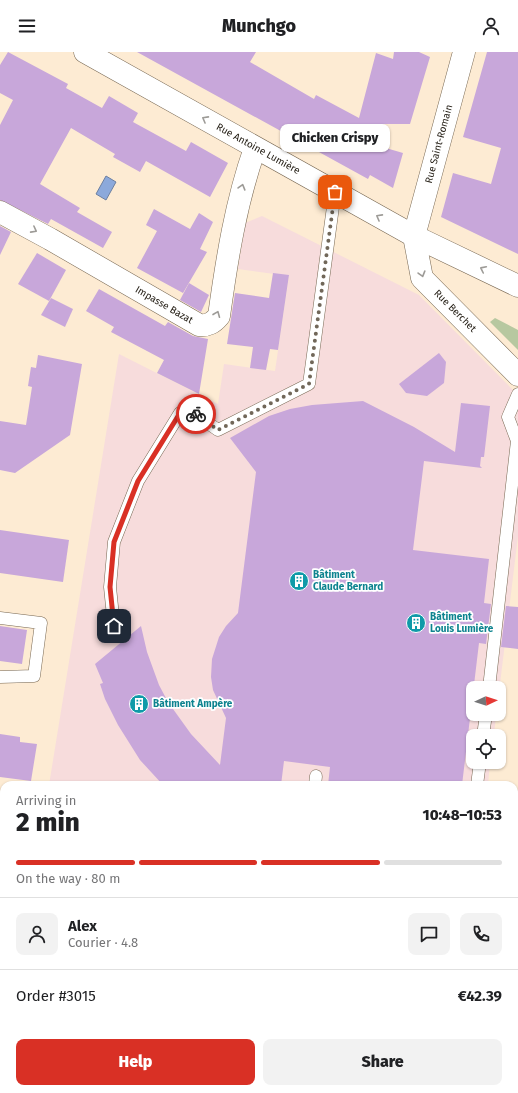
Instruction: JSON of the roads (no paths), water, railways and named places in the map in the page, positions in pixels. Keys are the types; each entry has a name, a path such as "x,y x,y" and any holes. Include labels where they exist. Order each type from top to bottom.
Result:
{"street":[{"name":"Rue Antoine Lumière","path":"85,52 414,236 518,286"},
{"name":"Rue Saint-Romain","path":"414,236 464,52"},
{"name":"Impasse Bazat","path":"0,212 50,239 199,325 206,325 213,323 219,316 228,249 240,194 255,148"},
{"name":"Rue Berchet","path":"414,236 422,278 518,374"}],"lane":[{"path":"114,626 110,587 114,542 138,481 180,413 195,414 218,430 309,384 335,192"},
{"path":"490,681 517,440 508,417 518,394"},
{"path":"0,618 41,623 34,676 0,677"},
{"path":"478,781 479,769"}],"water":[{"path":"106,176 116,182 106,200 96,194"}],"place":[{"name":"Chicken Crispy","path":"335,192"},
{"name":"Bâtiment Claude Bernard","path":"299,581"},
{"name":"Bâtiment Louis Lumière","path":"416,623"},
{"name":"Bâtiment Ampère","path":"139,704"}]}
